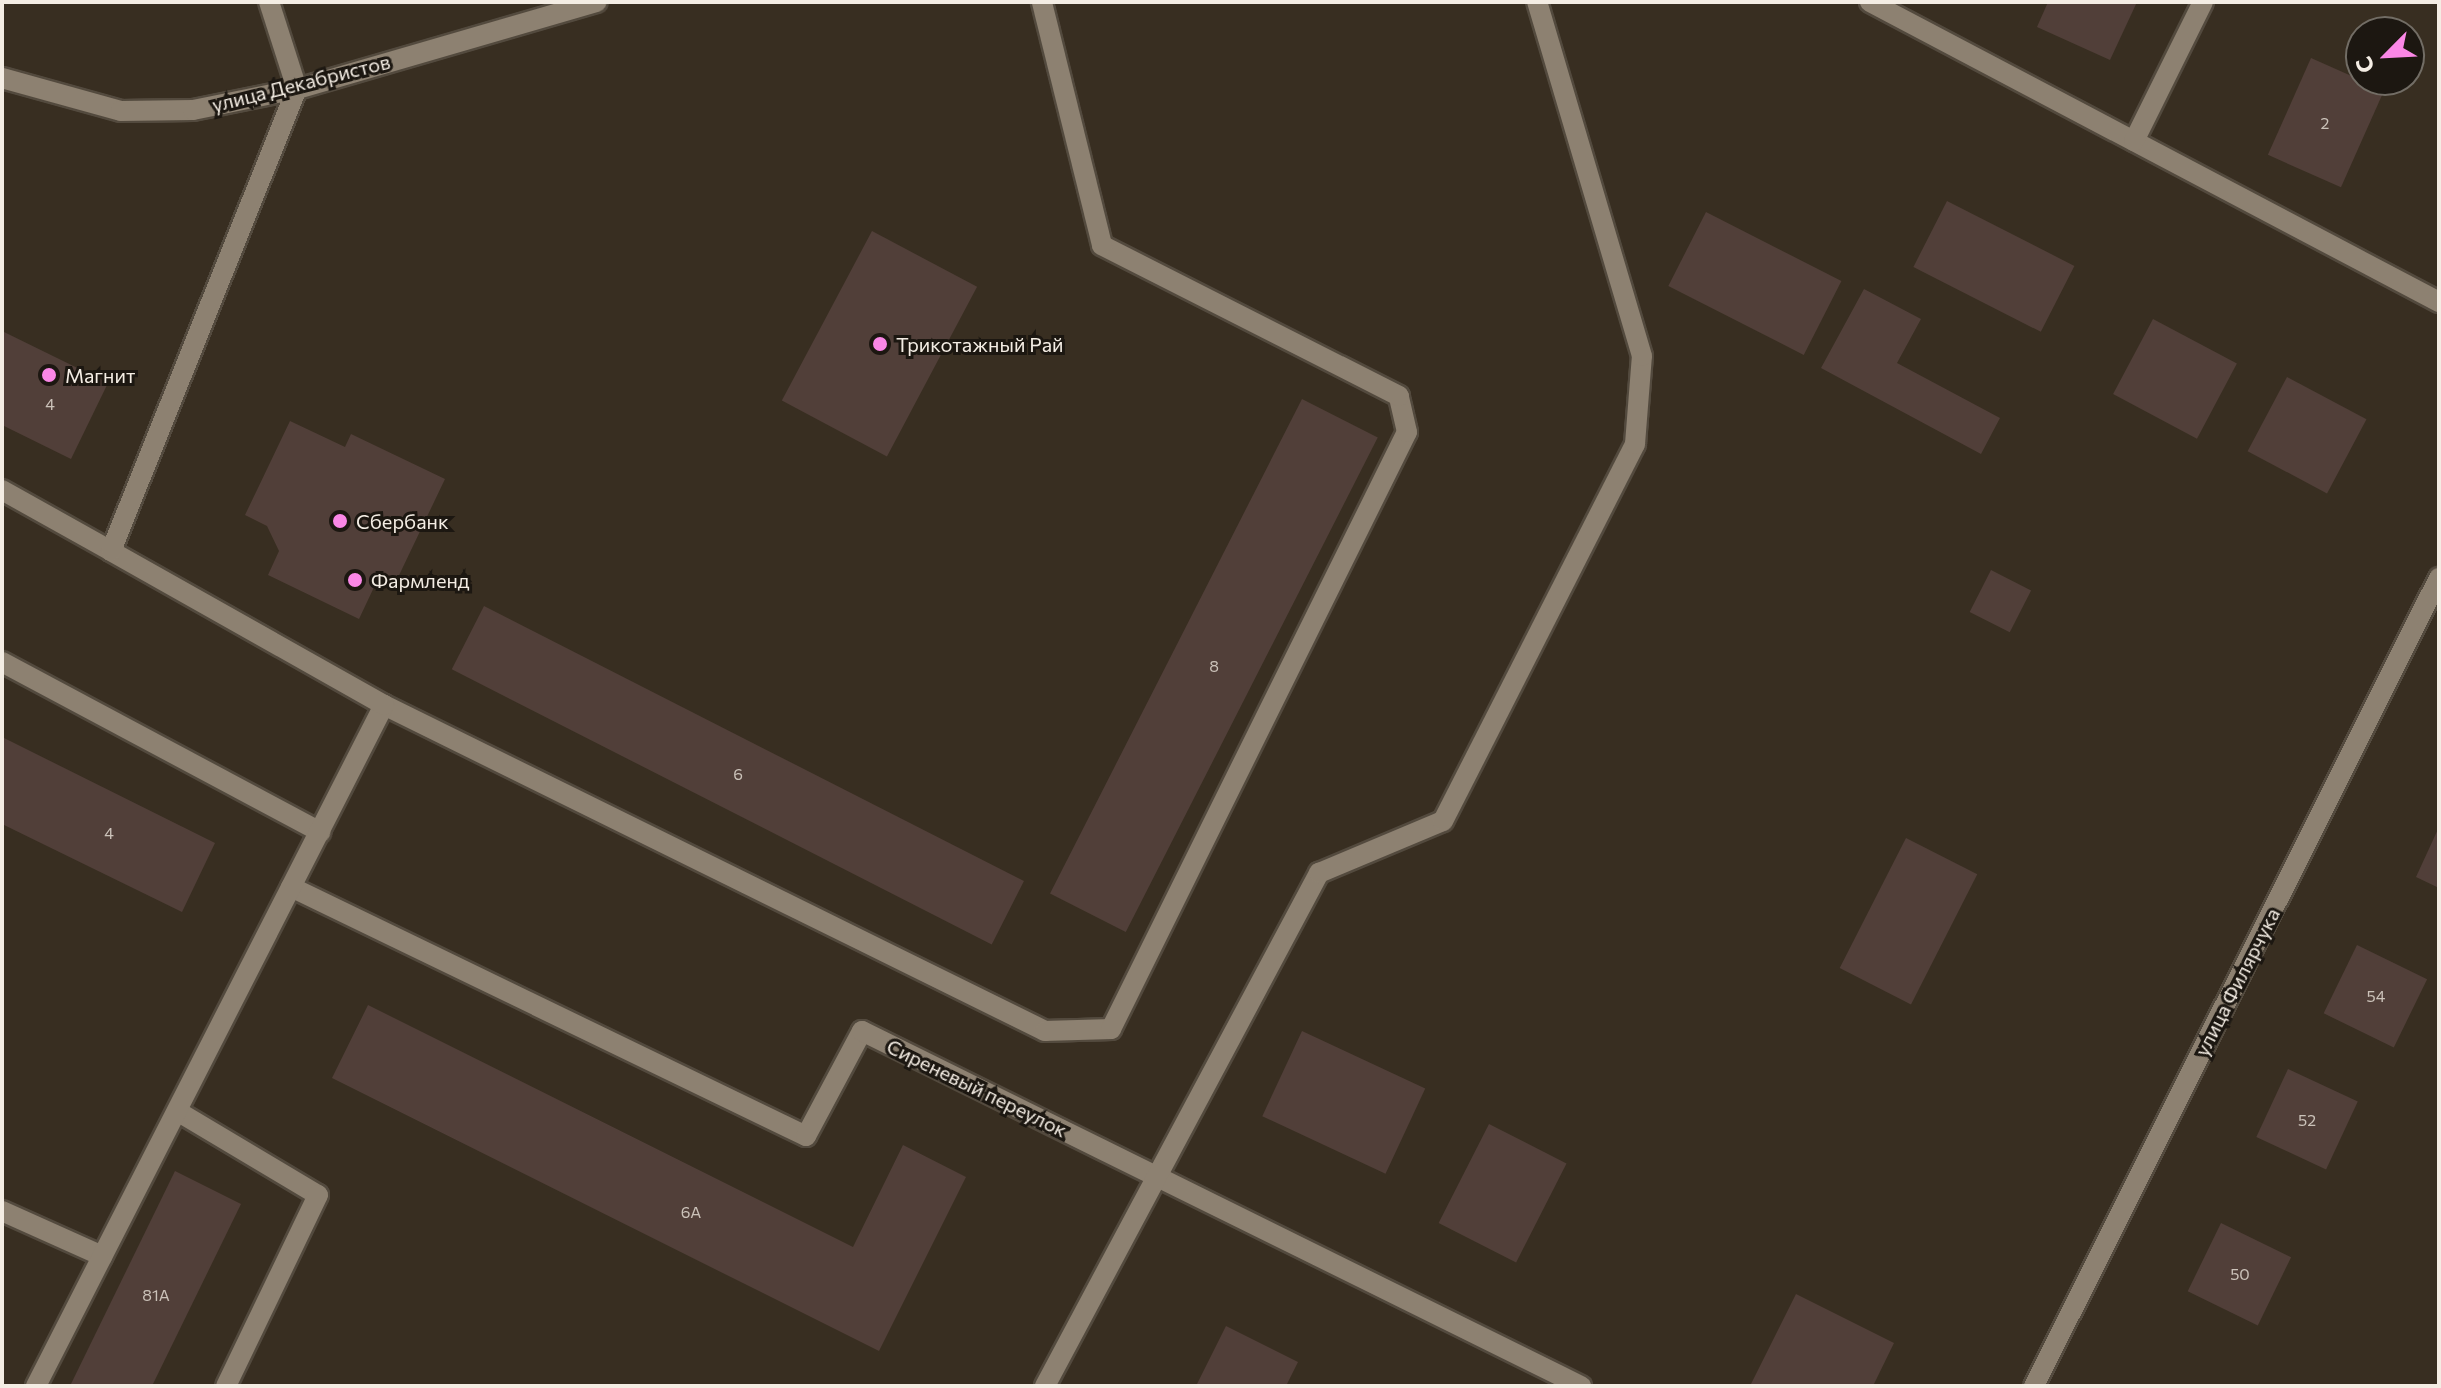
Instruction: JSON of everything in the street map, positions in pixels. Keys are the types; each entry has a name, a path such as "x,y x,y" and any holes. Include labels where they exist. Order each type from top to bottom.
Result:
{"street":[{"path":"111,551 297,89 269,2"},
{"name":"улица Декабристов","path":"2,78 121,111 193,110 297,89 597,2"},
{"path":"2,490 384,705 1045,1031 1111,1029 1407,432 1399,396 1102,245 1042,2"},
{"path":"1045,1386 1154,1175 1319,873 1443,821 1635,444 1642,356 1537,2"},
{"path":"1870,2 2439,302"},
{"path":"2134,141 2203,2"},
{"name":"улица Филярчука","path":"2034,1386 2439,578"},
{"path":"2,662 320,832"},
{"path":"36,1386 384,705"},
{"name":"Сиреневый переулок","path":"291,887 806,1136 862,1031 1581,1386"},
{"path":"177,1111 318,1195 226,1386"},
{"path":"2,1211 102,1256"}],"building":[{"path":"2048,2 2137,2 2110,60 2037,27"},
{"path":"2311,58 2345,73 2345,96 2382,96 2341,187 2268,155"},
{"path":"1947,201 2074,266 2041,332 1913,267"},
{"path":"1706,212 1841,281 1804,355 1668,286"},
{"name":"Трикотажный Рай","path":"872,231 977,287 887,456 782,401"},
{"path":"1864,289 1921,319 1897,363 2000,418 1981,454 1821,368"},
{"path":"2153,319 2237,364 2197,439 2113,394"},
{"path":"2,331 108,383 71,459 2,425"},
{"path":"2287,377 2366,419 2327,493 2248,451"},
{"path":"1302,399 1378,438 1126,932 1050,894"},
{"name":"Сбербанк","path":"290,421 345,447 351,434 445,479 392,590 376,583 359,619 268,575 279,551 267,526 245,515"},
{"path":"1991,570 2031,590 2010,632 1970,612"},
{"path":"484,606 1024,881 992,944 452,669"},
{"path":"2,737 215,843 182,912 2,824"},
{"path":"2439,827 2439,888 2416,877"},
{"path":"1906,838 1977,874 1911,1004 1840,968"},
{"path":"2357,945 2427,979 2394,1048 2324,1013"},
{"path":"368,1005 853,1247 903,1145 966,1177 879,1351 332,1078"},
{"path":"1302,1031 1425,1088 1386,1174 1262,1116"},
{"path":"2288,1069 2358,1102 2326,1170 2256,1137"},
{"path":"1489,1124 1567,1163 1516,1262 1439,1223"},
{"path":"175,1171 241,1204 152,1386 70,1386"},
{"path":"2221,1223 2291,1257 2258,1326 2188,1291"},
{"path":"1796,1294 1894,1343 1873,1386 1750,1386"},
{"path":"1226,1326 1298,1362 1286,1386 1196,1386"}],"place":[{"name":"Трикотажный Рай","path":"880,344"},
{"name":"Магнит","path":"49,375"},
{"name":"Сбербанк","path":"340,521"},
{"name":"Фармленд","path":"355,580"}]}
